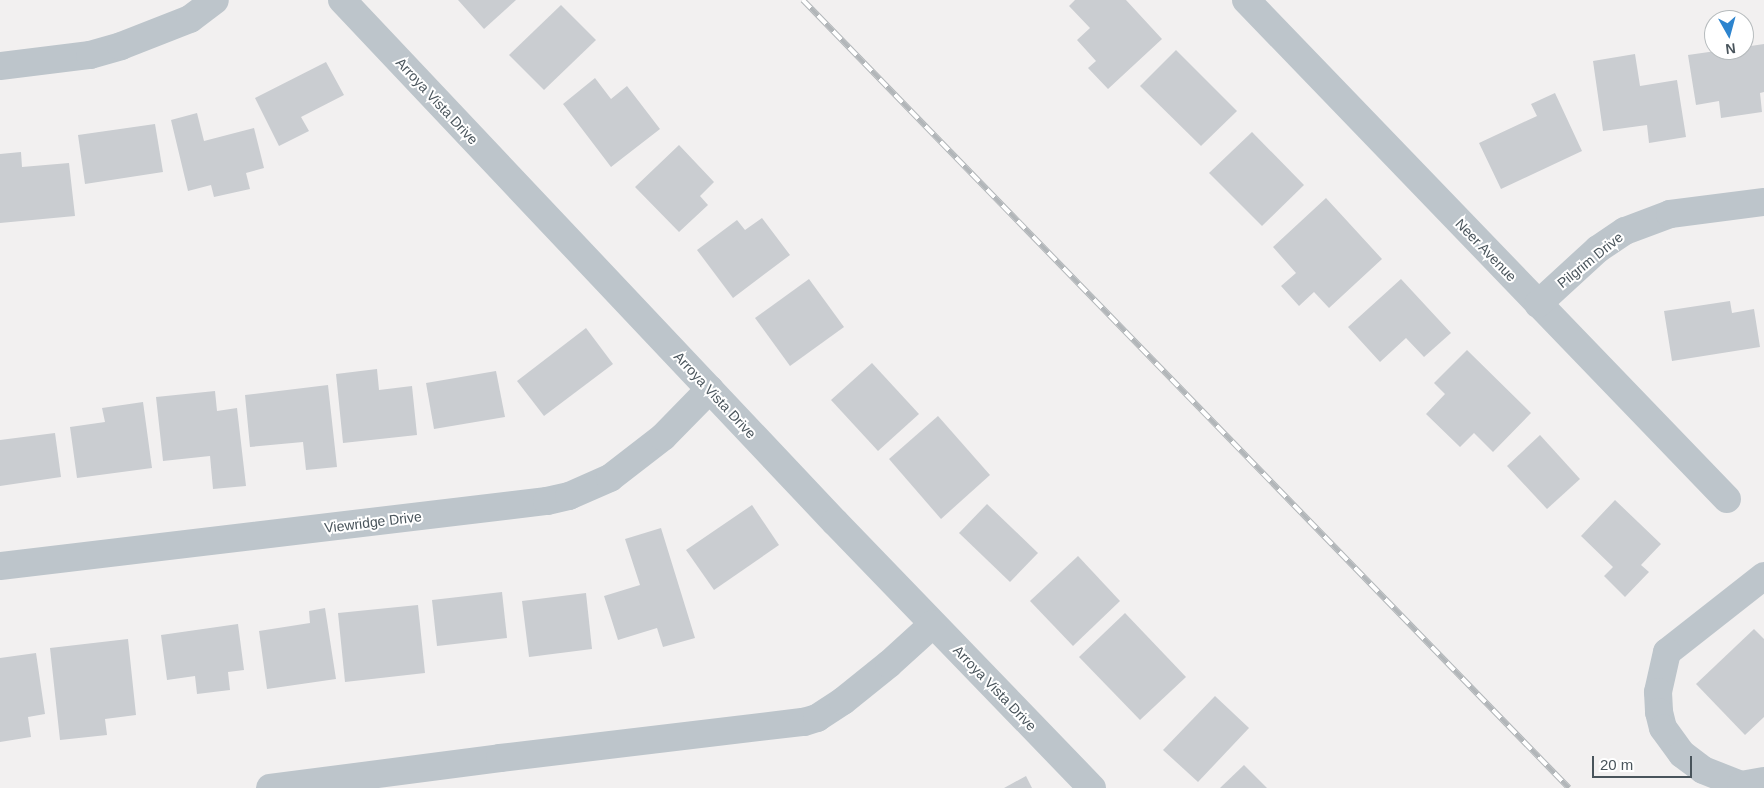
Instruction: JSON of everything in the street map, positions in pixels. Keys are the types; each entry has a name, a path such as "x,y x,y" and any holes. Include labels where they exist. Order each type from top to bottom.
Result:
{"street":[{"path":"0,66 73,57 121,46 190,19 215,0"},
{"name":"Arroya Vista Drive","path":"342,0 933,624 1092,788"},
{"name":"Neer Avenue","path":"1246,0 1728,499"},
{"name":"Pilgrim Drive","path":"1538,304 1598,250 1624,231 1670,214 1764,202"},
{"name":"Viewridge Drive","path":"0,566 554,500 610,478 663,437 710,389"},
{"path":"1764,576 1667,652 1658,692 1659,712 1664,728 1682,754 1703,770 1741,784 1764,781"},
{"path":"270,788 500,758 804,722 817,718 843,701 889,664 933,624"}],"building":[{"path":"458,0 516,0 484,29"},
{"path":"1075,0 1126,0 1162,39 1108,89 1088,68 1096,61 1077,40 1090,28 1069,6"},
{"path":"561,5 596,40 544,90 509,55"},
{"path":"1764,44 1764,92 1760,93 1762,112 1721,118 1719,101 1696,105 1688,55 1704,53 1704,60 1754,60 1754,46"},
{"path":"1176,50 1237,111 1201,146 1140,86"},
{"path":"1635,54 1640,86 1677,80 1686,137 1649,143 1647,125 1603,131 1593,61"},
{"path":"326,62 344,95 301,117 309,131 279,146 255,98"},
{"path":"595,78 611,99 627,86 660,129 611,167 563,104"},
{"path":"1555,93 1582,151 1501,189 1479,143 1537,116 1531,104"},
{"path":"197,113 204,141 254,128 264,168 246,173 250,189 214,197 211,185 188,191 171,120"},
{"path":"155,124 163,172 85,184 78,135"},
{"path":"1252,132 1304,185 1262,226 1209,173"},
{"path":"679,145 714,182 700,196 708,205 679,232 635,187"},
{"path":"21,152 22,167 69,163 75,216 0,223 0,154"},
{"path":"1326,198 1382,259 1329,308 1314,292 1299,306 1281,286 1296,273 1273,247"},
{"path":"762,218 790,255 733,298 697,250 737,220 745,230"},
{"path":"809,279 844,327 790,366 755,318"},
{"path":"1401,279 1451,333 1424,357 1406,338 1380,362 1348,327"},
{"path":"1730,301 1732,313 1754,309 1760,347 1672,361 1664,311"},
{"path":"586,328 613,364 544,416 517,381"},
{"path":"1467,350 1531,413 1493,452 1474,433 1460,447 1426,414 1445,394 1434,383"},
{"path":"872,363 919,414 878,451 831,400"},
{"path":"377,369 379,390 412,386 417,435 343,443 336,374"},
{"path":"496,371 505,417 434,429 426,383"},
{"path":"328,385 337,467 306,470 303,442 250,447 245,395"},
{"path":"215,391 217,411 237,408 246,486 213,489 210,456 163,461 156,397"},
{"path":"143,402 152,468 77,478 70,427 105,422 102,408"},
{"path":"938,416 990,475 941,519 889,459"},
{"path":"55,433 61,477 0,486 0,440"},
{"path":"1540,435 1580,479 1547,509 1507,466"},
{"path":"1615,500 1661,544 1641,565 1649,572 1625,597 1604,576 1613,567 1581,536"},
{"path":"987,504 1038,553 1010,582 959,533"},
{"path":"752,505 779,545 714,590 686,550"},
{"path":"661,528 695,638 663,647 657,628 618,640 604,596 640,585 625,539"},
{"path":"1078,556 1120,601 1073,646 1030,601"},
{"path":"502,592 507,638 437,646 432,600"},
{"path":"586,593 592,649 529,657 522,601"},
{"path":"418,605 425,673 345,682 338,613"},
{"path":"325,608 336,679 267,689 259,631 310,623 309,611"},
{"path":"1125,613 1186,677 1140,720 1079,657"},
{"path":"238,624 244,670 228,672 230,690 197,694 195,676 167,680 161,635"},
{"path":"1754,629 1764,639 1764,717 1745,735 1696,684"},
{"path":"128,639 136,715 105,719 107,735 60,740 50,648"},
{"path":"36,653 45,714 28,717 31,737 0,742 0,658"},
{"path":"1215,696 1249,728 1198,782 1163,750"},
{"path":"1244,765 1267,788 1220,788"},
{"path":"1026,776 1032,788 1004,788"}],"railway":[{"path":"803,0 1569,788"}]}
